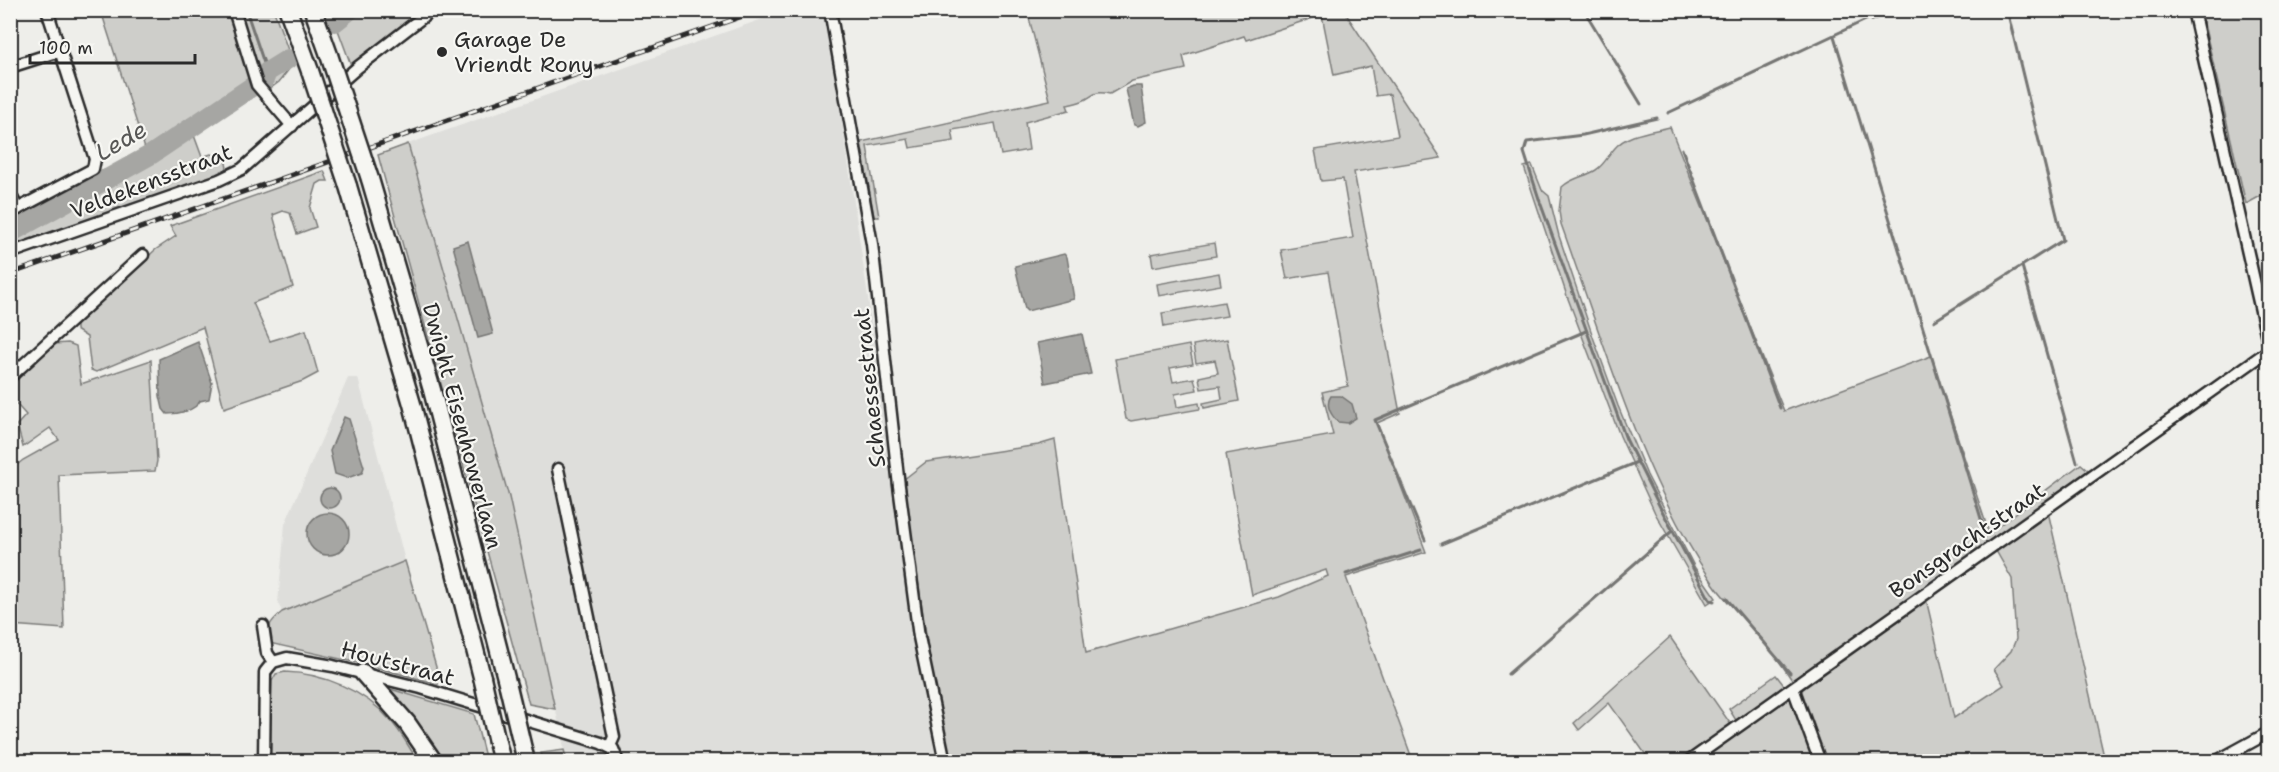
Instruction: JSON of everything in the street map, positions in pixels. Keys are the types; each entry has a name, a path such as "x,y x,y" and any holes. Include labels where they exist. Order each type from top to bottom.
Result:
{"highway":[{"name":"Dwight Eisenhowerlaan","path":"288,10 348,186 412,404 502,762"},
{"name":"Dwight Eisenhowerlaan","path":"313,10 370,179 432,390 526,759"},
{"path":"363,673 407,723 434,762"}],"street":[{"path":"10,194 14,211 93,169 95,159 89,137 47,10"},
{"path":"234,10 257,85 292,126"},
{"name":"Veldekensstraat","path":"10,253 242,169 358,67 432,10"},
{"name":"Schaessestraat","path":"830,10 872,244 899,486 919,637 945,762"},
{"path":"2193,10 2268,342"},
{"path":"10,67 60,51"},
{"path":"10,377 143,255"},
{"name":"Bonsgrachtstraat","path":"1688,762 2268,351"},
{"path":"558,469 614,737 610,746 616,753 618,762"},
{"path":"264,626 267,653 273,662 265,672 264,680 264,762"},
{"name":"Houtstraat","path":"273,662 287,658 363,673 610,746"},
{"path":"1794,688 1820,762"},
{"path":"2215,762 2268,733"}],"shaded area":[{"path":"101,11 274,11 293,64 279,82 268,90 188,119 202,157 211,154 225,158 227,168 222,173 11,249 11,216 91,175 147,155"},
{"path":"331,11 423,11 351,65"},
{"path":"785,11 826,11 873,332 918,666 941,761 567,761 509,497 408,144"},
{"path":"1036,11 1344,11 1441,158 1354,172 1400,413 1377,423 1426,552 1346,577 1413,761 951,761 936,701 903,480 926,462 1038,445 1055,440 1086,653 1279,597 1328,576 1326,570 1252,595 1226,454 1333,435 1322,392 1348,386 1328,272 1287,279 1281,250 1353,238 1343,179 1321,181 1315,150 1398,136 1390,94 1376,96 1371,66 1334,75 1322,15 1246,40 1244,36 1183,56 1186,69 1132,81 1110,94 1097,93 1082,101 1067,105 1069,110 1025,122 1029,150 1001,155 995,123 952,130 954,141 910,148 908,139 867,146 879,217 874,217 861,142 1050,100 1028,14"},
{"path":"1862,11 1895,11 1872,21"},
{"path":"2201,11 2268,11 2268,192 2246,204"},
{"path":"1141,86 1146,122 1138,126 1134,125 1126,89"},
{"path":"1670,127 1784,411 1931,356 1989,533 2081,464 2088,470 2046,503 2105,761 1827,761 1802,692 1803,686 1926,599 1954,718 2004,685 1994,669 2011,651 2016,639 2012,579 1995,549 2004,543 1997,535 1794,683 1765,642 1723,596 1686,540 1644,453 1609,361 1561,224 1559,211 1562,187 1599,168 1614,149 1626,140"},
{"path":"408,144 509,497 555,709 529,704 378,155"},
{"path":"1532,165 1542,190 1549,196 1559,236 1593,337 1618,406 1647,475 1695,568 1716,598 1707,604 1655,513 1620,436 1567,296 1524,167"},
{"path":"324,171 328,181 317,184 310,208 316,227 297,234 290,213 283,211 273,215 293,287 253,303 270,341 306,330 318,373 303,381 224,408 203,327 96,372 91,370 87,337 76,330 76,324 155,250 176,236 170,226"},
{"path":"468,241 493,334 478,338 453,246"},
{"path":"1214,243 1216,256 1153,267 1151,254"},
{"path":"1064,254 1067,257 1074,299 1027,311 1015,266"},
{"path":"1219,273 1221,285 1159,296 1157,284"},
{"path":"1224,302 1227,316 1164,327 1162,313"},
{"path":"1082,334 1091,374 1045,383 1037,343"},
{"path":"1227,339 1239,401 1204,408 1203,403 1222,399 1220,386 1201,389 1199,377 1218,373 1215,360 1196,363 1193,345"},
{"path":"198,342 212,383 209,399 200,401 186,411 167,414 163,409 160,396 159,359"},
{"path":"68,343 76,346 81,384 151,360 157,461 155,471 59,475 64,629 11,625 11,470 23,460 59,440 50,428 23,447 17,425 26,415 11,398 10,384 45,350 54,344"},
{"path":"1189,345 1193,364 1170,368 1173,382 1194,378 1197,390 1175,394 1177,407 1199,403 1200,409 1131,421 1126,419 1115,359"},
{"path":"348,378 358,378 405,561 282,612 278,603 285,524"},
{"path":"1331,396 1341,396 1352,404 1356,418 1348,423 1338,422 1330,410"},
{"path":"344,417 349,419 364,467 362,473 347,478 335,474 330,451"},
{"path":"330,488 337,491 340,498 337,505 330,508 323,505 320,498 323,491"},
{"path":"328,513 336,514 343,519 348,526 348,542 343,549 336,554 328,555 320,554 313,549 308,542 307,534 308,526 313,519 320,514"},
{"path":"405,561 436,667 438,684 269,643 270,625 282,612"},
{"path":"1670,637 1732,726 1681,761 1651,762 1609,703 1579,730 1574,723"},
{"path":"285,672 328,680 368,700 393,724 418,761 269,761 272,681 276,674"},
{"path":"1776,675 1786,688 1737,722 1729,709"},
{"path":"387,688 474,714 486,761 438,761 384,691"},
{"path":"1785,697 1793,699 1815,762 1696,762"},
{"path":"564,750 567,761 544,761 541,753"}],"waterway":[{"path":"246,10 267,72"},
{"name":"Lede","path":"335,22 350,10"},
{"path":"1584,10 1641,104"},
{"path":"1668,113 1887,10"},
{"path":"1934,321 2063,240 2007,10"},
{"path":"1834,36 1986,535"},
{"name":"Lede","path":"263,82 267,72 288,59"},
{"name":"Lede","path":"10,233 152,154 253,86"},
{"path":"1657,118 1583,135 1527,142 1524,152 1626,439 1710,600 1714,601"},
{"path":"1682,149 1780,408"},
{"path":"2022,266 2077,462"},
{"path":"1425,540 1375,420 1586,331"},
{"path":"1441,544 1637,462"},
{"path":"1508,674 1672,531"},
{"path":"1346,574 1421,550"},
{"path":"1726,598 1790,673"}],"railway":[{"path":"10,274 760,10"}],"place":[{"name":"Garage De Vriendt Rony","path":"442,52"}]}
